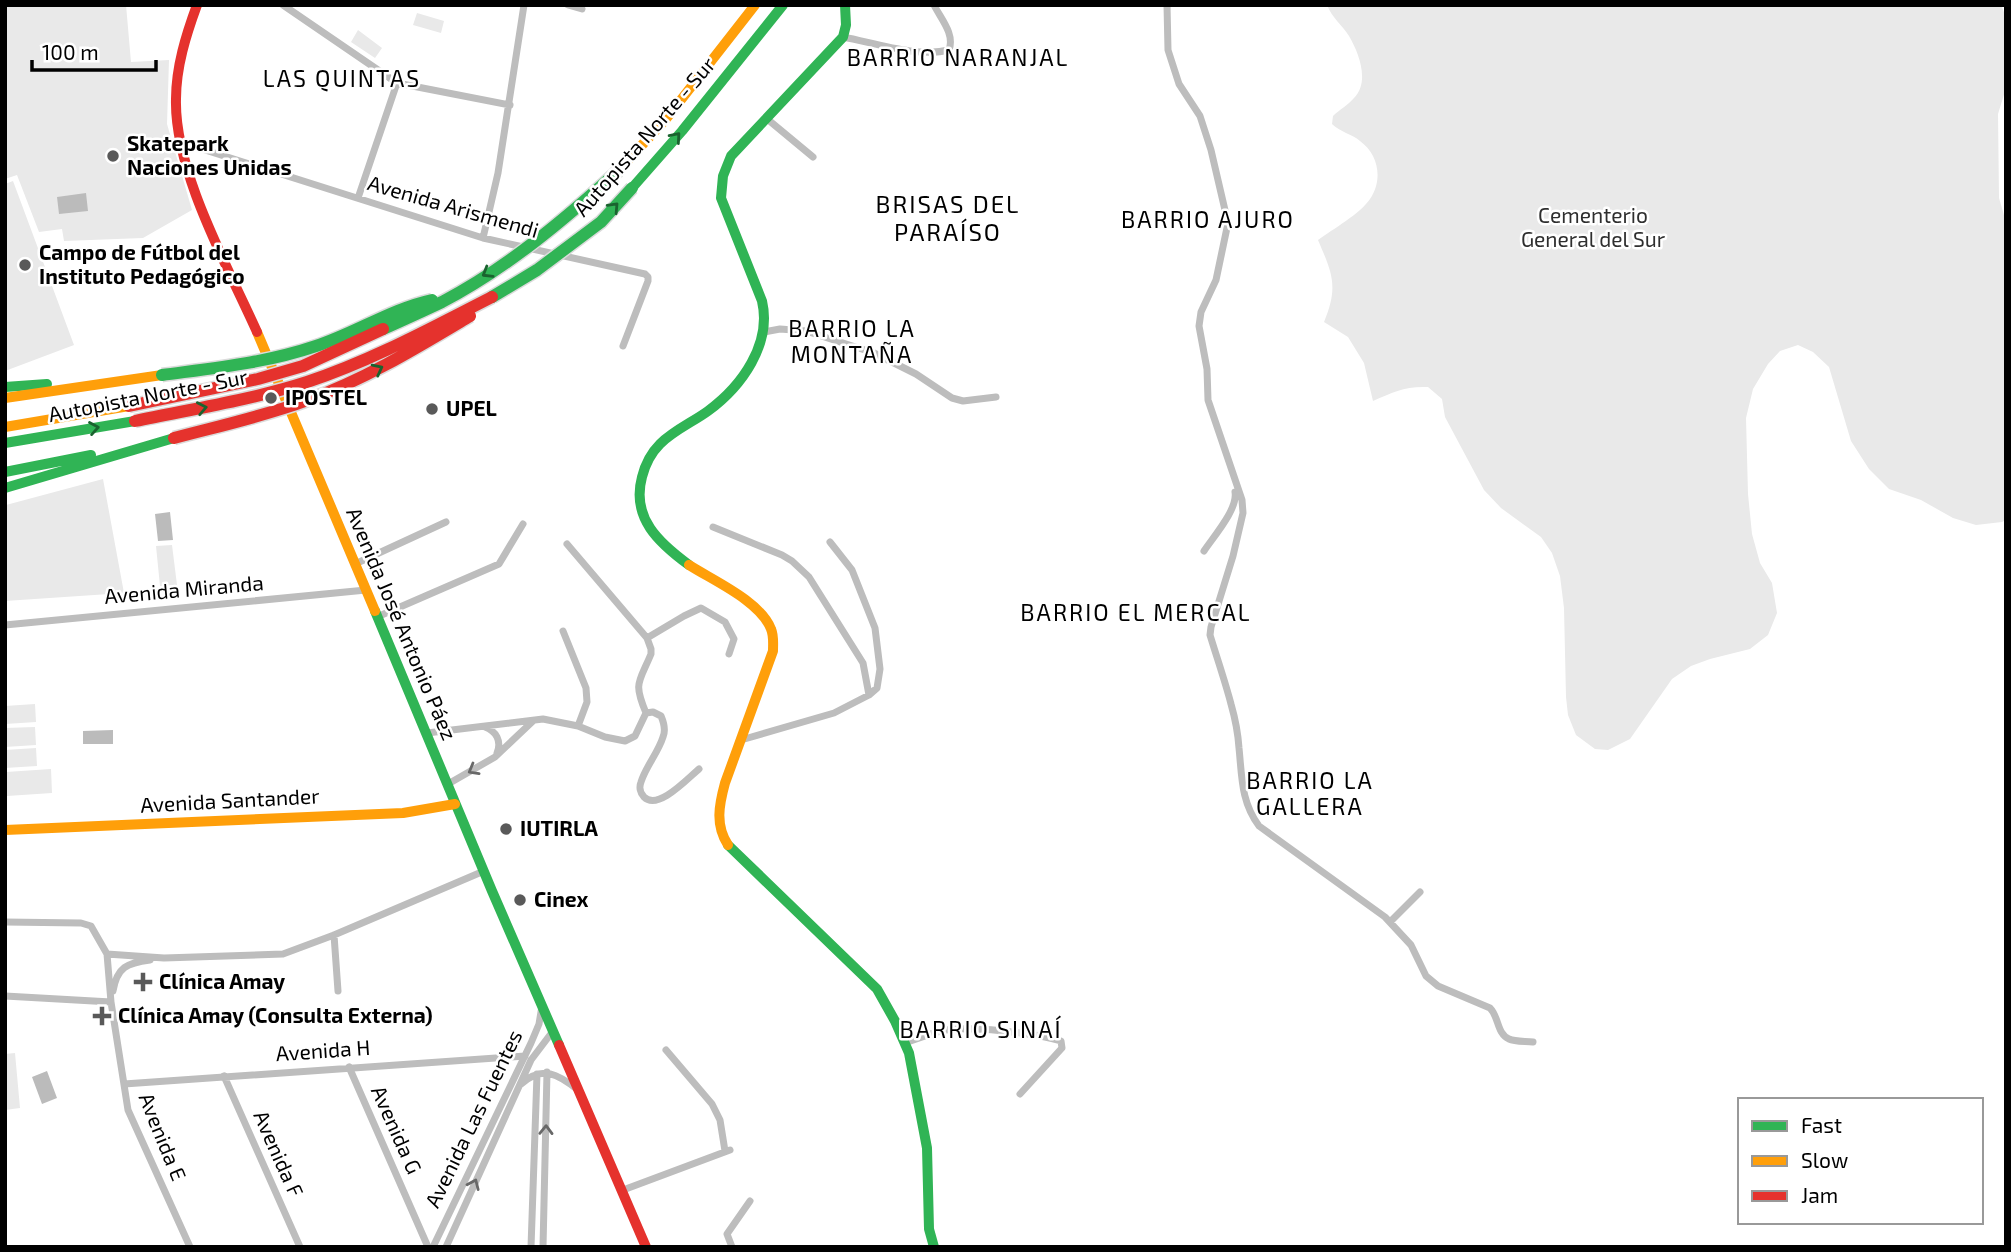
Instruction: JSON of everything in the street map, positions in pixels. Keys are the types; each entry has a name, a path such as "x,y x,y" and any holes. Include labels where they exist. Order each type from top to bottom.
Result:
{"main road":[{"name":"Avenida José Antonio Páez","path":"197,5 181,55 177,84 177,125 195,191 255,326 455,804 646,1247"},
{"name":"Autopista Norte - Sur","path":"5,427 129,406 258,379 303,366 443,300 499,267 575,210 618,171 666,119 755,5"},
{"name":"Autopista Norte - Sur","path":"5,443 229,402 306,382 383,353 501,292 537,270 601,222 682,131 783,5"},
{"path":"845,5 846,25 843,37 731,156 720,183 721,198 764,310 764,332 760,349 741,379 717,404 661,444 649,460 640,484 639,502 643,519 655,538 757,608 774,636 773,651 720,802 718,814 722,836 729,847 877,989 895,1021 905,1043 914,1077 927,1148 929,1229 934,1247"},
{"path":"5,488 308,400 356,380 412,351 466,320 501,292"},
{"path":"5,398 246,364 317,346 414,304 443,300"},
{"path":"5,387 162,375"},
{"path":"5,472 174,438"},
{"name":"Avenida Santander","path":"5,830 403,813 455,804"}],"street":[{"path":"283,5 397,83 510,105"},
{"path":"483,238 510,105 524,5"},
{"path":"568,5 582,9"},
{"path":"843,37 916,52 936,53 949,50 951,36 934,5"},
{"path":"1167,5 1168,50 1179,84 1200,116 1227,216 1227,232 1216,280 1201,312 1199,326 1207,369 1208,400 1242,500 1243,513 1233,556 1210,635 1231,704 1245,801 1259,826 1390,922 1411,945 1431,981 1490,1008 1502,1035 1510,1040 1533,1042"},
{"path":"358,198 397,83"},
{"path":"766,118 813,157"},
{"name":"Avenida Arismendi","path":"180,142 483,238 645,274 648,281 623,346"},
{"path":"764,332 780,329 806,331 874,354 916,374 951,398 963,401 996,397"},
{"path":"1204,551 1236,501 1230,464"},
{"path":"355,564 446,522"},
{"path":"377,617 499,564 523,524"},
{"path":"713,527 782,555 809,577 863,663 869,695"},
{"path":"741,740 824,717 869,695 877,688 880,669 875,628 852,570 830,541"},
{"path":"427,733 553,720 625,741 635,736 646,713 638,684 651,649 647,638 567,544"},
{"name":"Avenida Miranda","path":"5,625 366,590"},
{"path":"647,638 701,608 725,622 734,639 729,654"},
{"path":"563,631 586,688 587,702 578,726"},
{"path":"646,713 660,714 665,728 641,782 641,794 645,799 653,801 668,795 699,769"},
{"path":"448,784 495,757 533,721"},
{"path":"484,727 499,738 495,757"},
{"path":"5,922 81,923 91,926 107,954 164,958 283,954 484,872"},
{"path":"1390,922 1420,892"},
{"path":"334,935 338,991"},
{"name":"Avenida E","path":"107,954 111,1002 128,1110 190,1247"},
{"path":"5,996 111,1002 118,975 128,964 164,958"},
{"name":"Avenida Las Fuentes","path":"430,1247 525,1056 539,1024 542,1006"},
{"path":"905,1043 943,1030 978,1029 1061,1041 1062,1048 1020,1094"},
{"name":"Avenida Las Fuentes","path":"446,1247 531,1060 554,1031"},
{"path":"623,1190 727,1150 720,1120 712,1104 666,1050"},
{"name":"Avenida H","path":"124,1084 525,1056"},
{"name":"Avenida G","path":"349,1067 430,1247"},
{"path":"518,1087 537,1074 547,1072 562,1077 579,1091"},
{"path":"543,1247 547,1072"},
{"path":"531,1247 537,1074"},
{"name":"Avenida F","path":"224,1076 300,1247"},
{"path":"732,1247 727,1234 750,1201"}],"green space":[{"path":"5,5 126,5 131,62 169,60 167,124 192,210 143,238 64,241 62,229 39,232 17,175 5,179"},
{"name":"Cementerio General del Sur","path":"1327,5 2001,5 2006,17 2006,88 1998,114 1999,198 2006,222 2006,520 1976,525 1953,518 1921,500 1889,489 1869,469 1851,441 1829,367 1813,352 1798,345 1780,351 1768,364 1753,389 1746,418 1752,534 1760,563 1772,583 1777,613 1768,635 1750,649 1691,666 1672,679 1630,739 1608,750 1595,749 1576,735 1568,715 1564,608 1560,576 1552,553 1541,537 1501,508 1484,490 1445,417 1442,399 1428,387 1420,387 1399,390 1373,401 1364,363 1348,337 1324,322 1331,299 1332,280 1318,240 1366,205 1374,192 1378,176 1375,160 1366,147 1332,124 1333,116 1352,101 1359,91 1362,76 1353,43"},
{"path":"417,13 444,21 441,33 413,25"},
{"path":"358,30 382,48 375,58 351,42"},
{"name":"Campo de Fútbol del Instituto Pedagógico","path":"13,181 74,345 5,371 5,184"},
{"path":"103,479 124,593 5,601 6,505"},
{"path":"172,545 177,585 160,586 156,546"},
{"path":"35,704 36,722 5,724 5,706"},
{"path":"35,727 36,745 5,747 5,728"},
{"path":"36,748 37,766 5,768 5,750"},
{"path":"51,769 52,793 7,796 6,772"},
{"path":"15,1053 20,1108 5,1110 5,1054"}],"shaded area":[{"path":"86,193 88,211 59,214 57,197"},
{"path":"170,512 173,540 158,541 155,514"},
{"path":"113,730 113,744 83,744 83,731"},
{"path":"47,1071 57,1098 42,1104 32,1077"}],"traffic: fast":[{"path":"632,188 682,131 783,5"},
{"path":"689,565 667,548 650,528 640,505 640,492 645,468 654,451 665,439 708,411 732,389 752,363 763,333 762,301 721,198 723,176 731,156 843,37 846,25 845,5"},
{"path":"383,329 466,289 512,259 618,171"},
{"path":"492,297 537,270 601,222 632,188"},
{"path":"162,375 240,364 297,352 331,341 402,309 432,300"},
{"path":"5,387 47,384"},
{"path":"5,443 135,421"},
{"path":"5,488 174,438"},
{"path":"5,472 91,455"},
{"path":"375,611 559,1045"},
{"path":"728,845 877,989 895,1021 909,1053 927,1148 929,1229 934,1247"}],"traffic: slow":[{"path":"618,171 666,119 755,5"},
{"path":"257,332 375,611"},
{"path":"5,398 162,375"},
{"path":"5,427 129,406"},
{"path":"689,565 735,592 757,609 771,629 773,637 773,651 721,799 721,830 728,845"},
{"path":"5,830 403,813 455,804"}],"traffic: jam":[{"path":"197,5 178,75 178,127 193,187 218,249 257,332"},
{"path":"135,421 243,399 307,382 378,354 492,297"},
{"path":"174,438 275,411 329,392 391,362 470,316"},
{"path":"129,406 258,379 303,366 383,329"},
{"path":"559,1045 646,1247"}],"place":[{"name":"Skatepark Naciones Unidas","path":"113,156"},
{"name":"Campo de Fútbol del Instituto Pedagógico","path":"25,265"},
{"name":"IPOSTEL","path":"271,398"},
{"name":"UPEL","path":"432,409"},
{"name":"IUTIRLA","path":"506,829"},
{"name":"Cinex","path":"520,900"},
{"name":"Clínica Amay","path":"143,982"},
{"name":"Clínica Amay (Consulta Externa)","path":"102,1016"}],"district":[{"name":"BARRIO NARANJAL","path":"958,58"},
{"name":"LAS QUINTAS","path":"342,79"},
{"name":"BRISAS DEL PARAÍSO","path":"948,219"},
{"name":"BARRIO AJURO","path":"1208,220"},
{"name":"BARRIO LA MONTAÑA","path":"852,342"},
{"name":"BARRIO EL MERCAL","path":"1136,613"},
{"name":"BARRIO LA GALLERA","path":"1310,794"},
{"name":"BARRIO SINAÍ","path":"981,1030"}]}
